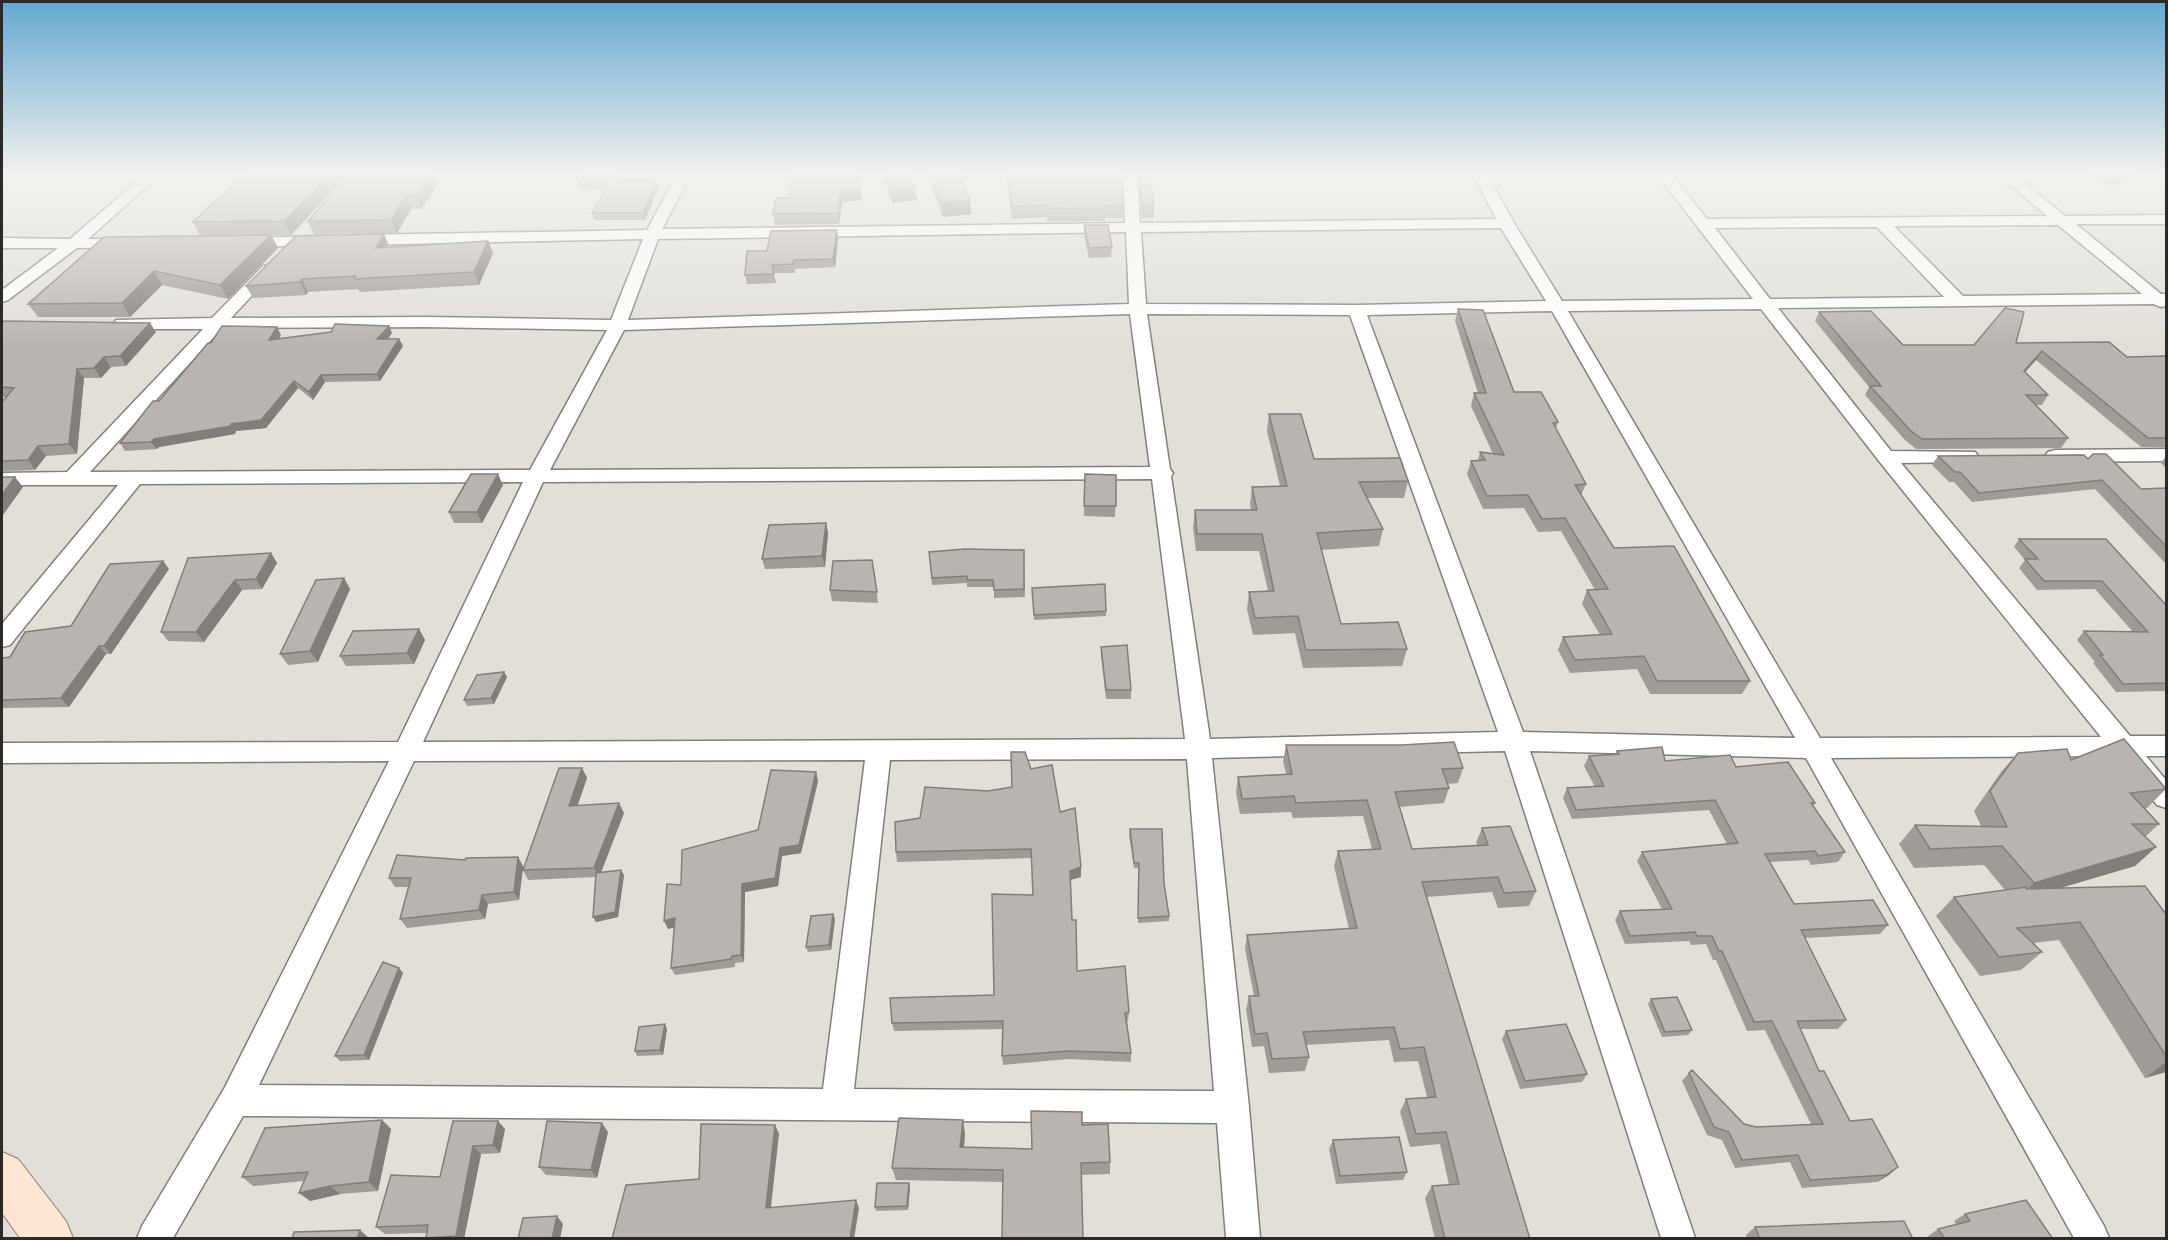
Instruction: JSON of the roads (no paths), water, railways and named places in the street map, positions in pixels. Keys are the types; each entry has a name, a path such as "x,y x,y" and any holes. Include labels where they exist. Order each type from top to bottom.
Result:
{"street":[{"path":"2,297 87,232"},
{"path":"71,480 166,383 216,324 304,232"},
{"path":"225,243 857,232"},
{"path":"1133,232 1138,309 1163,473 1199,749 1233,1107 1243,1239"},
{"path":"1511,232 1557,306 1813,748 2092,1239"},
{"path":"1708,232 1886,457 2166,798"},
{"path":"1891,232 1958,301"},
{"path":"2074,232 2163,301"},
{"path":"154,1239 235,1100 407,750 537,475 618,325 652,234"},
{"path":"2,243 143,244"},
{"path":"109,324 426,322 618,325 1138,309 1357,310 1765,303 2163,301"},
{"path":"1357,310 1514,741 1677,1239"},
{"path":"2038,456 2166,455"},
{"path":"1886,457 1991,456"},
{"path":"2,479 1163,473"},
{"path":"2,639 133,480"},
{"path":"2,753 1199,749 1514,741 1813,748 2166,746"},
{"path":"837,1103 879,749"},
{"path":"235,1100 1233,1107"},
{"path":"2,1174 49,1239"}]}
